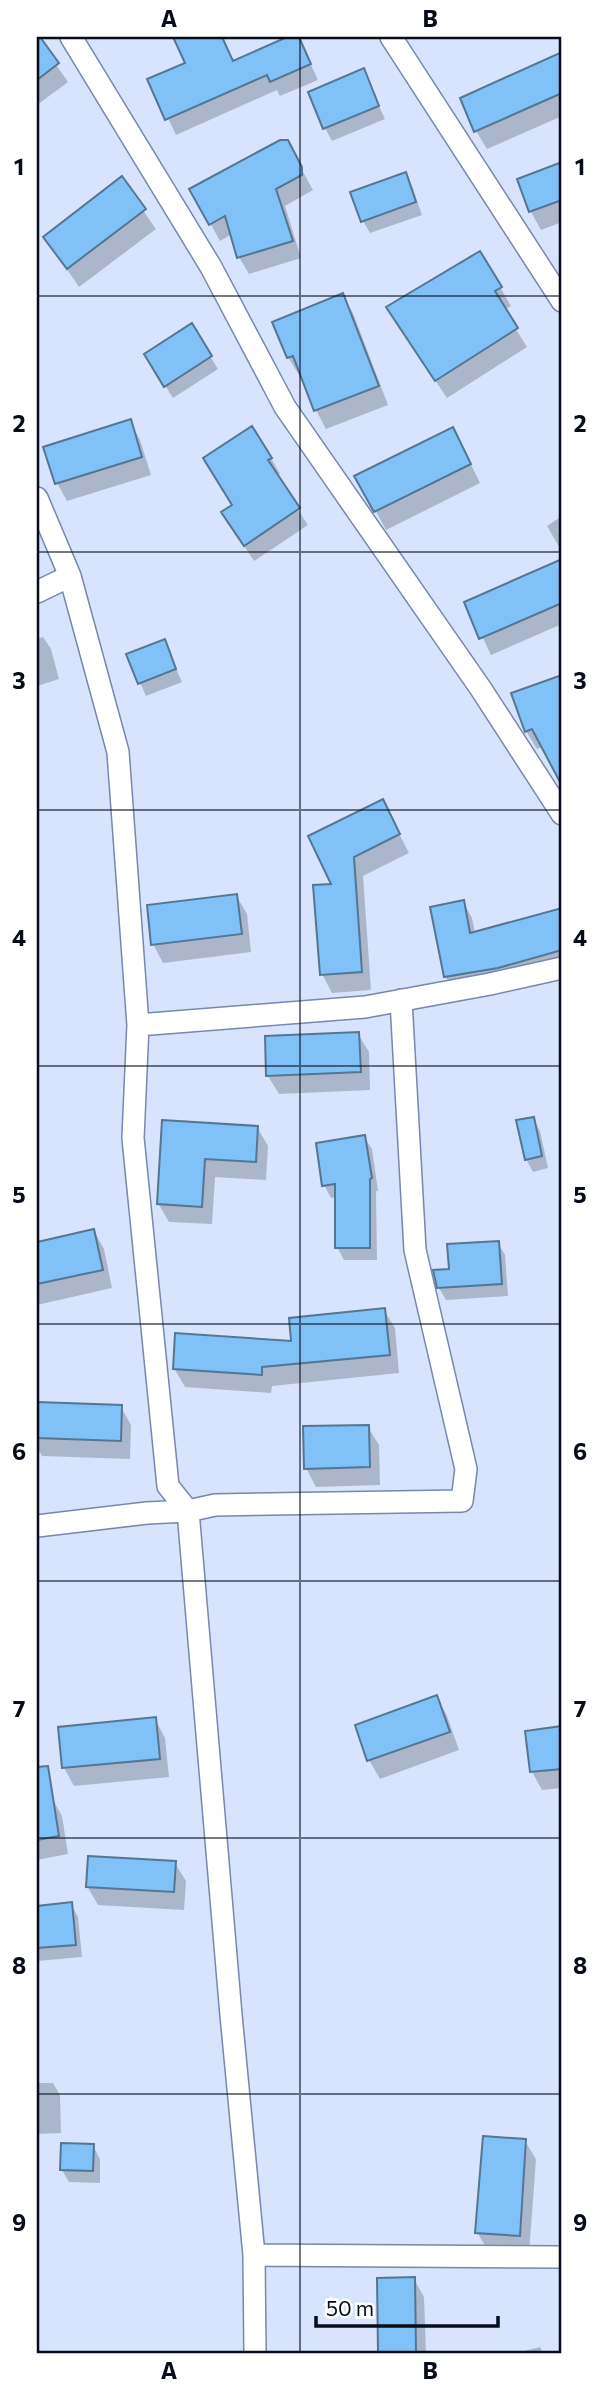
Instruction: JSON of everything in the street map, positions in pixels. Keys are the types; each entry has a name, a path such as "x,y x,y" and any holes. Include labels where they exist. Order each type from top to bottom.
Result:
{"street":[{"path":"71,37 211,267 285,407 481,689 562,814"},
{"path":"391,37 562,302"},
{"path":"37,498 70,576 118,752 138,1025 133,1138 168,1486 188,1511 229,2001 254,2255 254,2353"},
{"path":"37,592 70,576"},
{"path":"138,1025 365,1007 562,968"},
{"path":"37,1526 188,1511 215,1505 462,1500 466,1469 415,1250 401,1000"},
{"path":"254,2255 562,2257"}],"building":[{"path":"37,37 40,37 59,63 37,80"},
{"path":"173,37 222,37 233,61 287,37 299,37 311,64 270,82 267,75 165,120 147,79 185,63"},
{"path":"562,52 562,93 474,132 460,98"},
{"path":"364,68 379,106 323,129 308,92"},
{"path":"280,140 288,140 302,167 302,175 276,189 293,241 237,258 225,216 209,225 189,189"},
{"path":"562,162 562,200 529,212 517,179"},
{"path":"406,172 416,202 361,222 350,192"},
{"path":"122,176 146,209 67,269 43,237"},
{"path":"480,251 502,287 495,291 518,328 435,381 386,307"},
{"path":"343,293 379,386 314,411 293,356 287,358 272,322"},
{"path":"192,323 212,356 164,387 144,354"},
{"path":"131,419 142,457 55,484 43,447"},
{"path":"252,426 272,458 268,460 300,508 244,546 221,512 232,505 203,458"},
{"path":"453,427 471,464 374,512 354,476"},
{"path":"562,559 562,603 479,639 464,602"},
{"path":"165,639 176,669 138,684 126,654"},
{"path":"562,675 562,786 532,729 525,732 511,693"},
{"path":"383,799 400,834 354,857 362,972 320,975 313,885 331,884 308,836"},
{"path":"237,894 242,934 151,945 147,905"},
{"path":"464,900 470,933 562,908 562,950 498,968 444,977 430,907"},
{"path":"359,1032 361,1072 266,1076 265,1036"},
{"path":"534,1117 542,1156 525,1160 516,1120"},
{"path":"162,1120 258,1126 256,1162 205,1159 202,1207 157,1204"},
{"path":"365,1135 372,1178 370,1248 335,1248 335,1184 322,1186 316,1143"},
{"path":"94,1229 103,1270 37,1284 37,1242"},
{"path":"499,1241 502,1284 437,1288 433,1270 449,1269 447,1244"},
{"path":"385,1308 390,1355 262,1367 262,1375 173,1369 175,1333 291,1341 289,1318"},
{"path":"37,1402 122,1405 121,1441 37,1438"},
{"path":"369,1425 370,1467 304,1469 303,1426"},
{"path":"437,1695 450,1732 367,1761 355,1725"},
{"path":"156,1717 160,1759 62,1768 58,1727"},
{"path":"562,1726 562,1769 530,1772 525,1731"},
{"path":"48,1766 59,1836 37,1840 37,1767"},
{"path":"88,1856 176,1861 174,1892 86,1887"},
{"path":"72,1902 76,1945 37,1948 37,1906"},
{"path":"483,2136 526,2139 520,2236 475,2233"},
{"path":"61,2143 94,2144 93,2171 60,2170"},
{"path":"415,2277 416,2353 378,2353 377,2278"}]}
